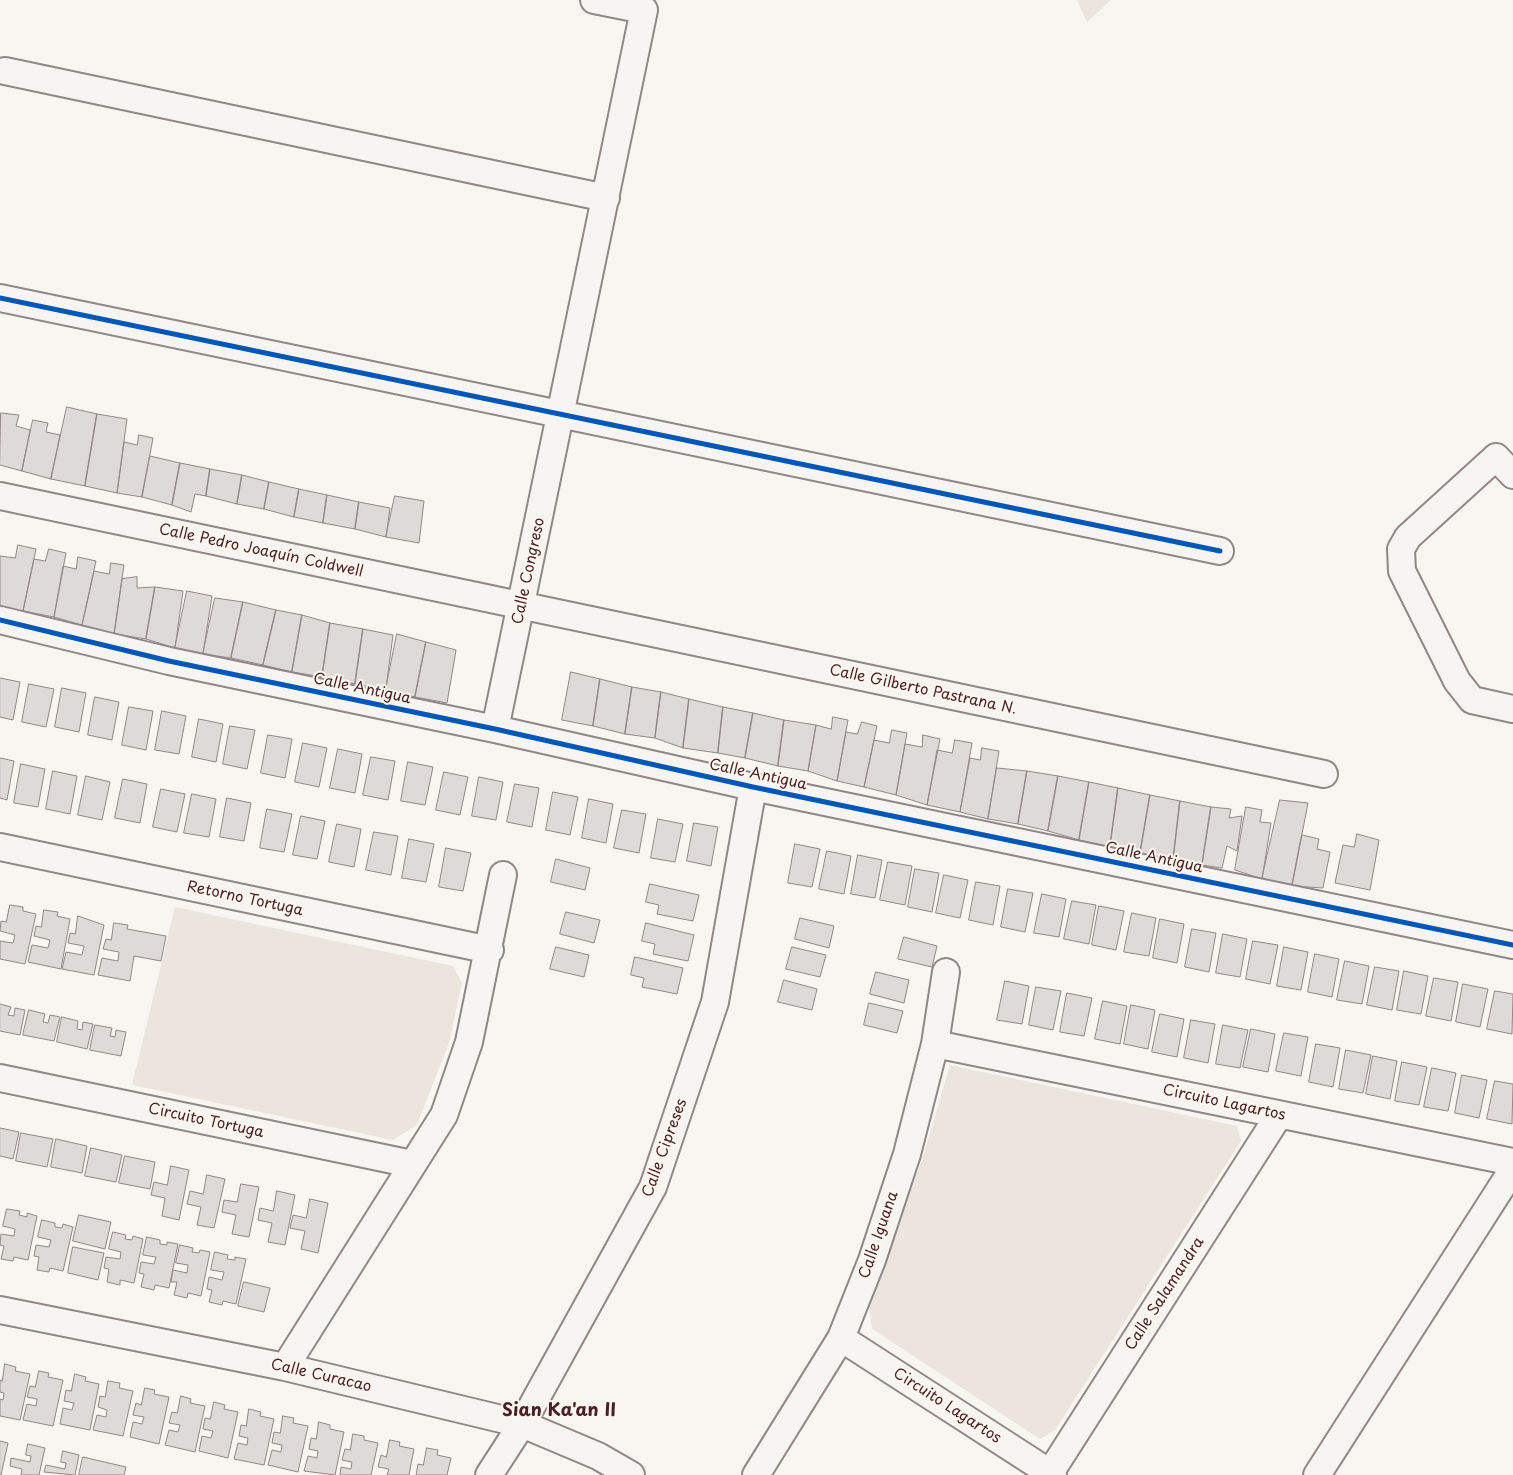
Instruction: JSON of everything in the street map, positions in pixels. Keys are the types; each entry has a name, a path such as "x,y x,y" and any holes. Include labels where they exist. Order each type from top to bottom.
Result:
{"street":[{"name":"Calle Congreso","path":"495,729 644,10 594,0"},
{"path":"5,71 606,198"},
{"path":"0,298 562,413 1220,551"},
{"path":"1513,475 1496,457 1408,537 1401,549 1402,571 1456,681 1472,700 1513,709"},
{"name":"Calle Pedro Joaquín Coldwell","path":"0,496 521,606"},
{"name":"Calle Gilberto Pastrana N.","path":"521,606 1324,774"},
{"name":"Calle Antigua","path":"0,620 169,661 495,729 753,787 1513,945"},
{"name":"Calle Cipreses","path":"489,1475 522,1424 653,1187 715,1002 753,787"},
{"name":"Retorno Tortuga","path":"0,847 490,950"},
{"path":"285,1367 444,1115 469,1042 490,950 503,875"},
{"name":"Calle Iguana","path":"756,1475 841,1338 872,1260 907,1154 935,1044 946,972"},
{"name":"Circuito Lagartos","path":"935,1044 1513,1162"},
{"name":"Circuito Tortuga","path":"0,1078 412,1164"},
{"name":"Calle Salamandra","path":"1052,1474 1279,1114"},
{"path":"1317,1475 1513,1169"},
{"name":"Calle Curacao","path":"0,1310 285,1367 522,1424 598,1456 631,1475"},
{"name":"Circuito Lagartos","path":"841,1338 1052,1474"}],"shaded area":[{"path":"1077,0 1111,0 1087,22"},
{"path":"175,907 453,966 462,983 449,1043 417,1125 393,1140 132,1085"},
{"path":"950,1065 1237,1126 1241,1141 1055,1430 1040,1439 872,1329 869,1307 923,1157"}],"building":[{"path":"67,407 97,414 85,486 51,479"},
{"path":"1,413 19,415 16,426 30,430 22,471 0,465"},
{"path":"97,414 127,419 117,493 85,486"},
{"path":"33,420 48,423 46,432 60,435 51,479 22,471"},
{"path":"139,435 153,438 142,497 117,493 124,442 137,445"},
{"path":"150,456 180,463 172,505 142,497"},
{"path":"180,463 210,469 206,496 195,494 191,512 172,505"},
{"path":"210,469 242,475 237,504 206,496"},
{"path":"242,475 269,482 264,509 237,504"},
{"path":"269,482 299,489 294,517 264,509"},
{"path":"299,489 327,495 323,523 294,517"},
{"path":"327,495 359,502 355,529 323,523"},
{"path":"395,496 424,501 419,543 386,537"},
{"path":"359,502 390,508 386,537 355,529"},
{"path":"18,545 36,549 23,611 0,607 0,556 15,558"},
{"path":"49,549 66,553 54,617 23,611 34,559 45,561"},
{"path":"78,557 96,561 82,625 54,617 63,566 76,569"},
{"path":"111,563 124,565 114,634 82,625 94,571 109,574"},
{"path":"137,577 137,588 155,587 146,639 114,634 122,579"},
{"path":"155,587 183,591 175,648 146,639"},
{"path":"187,591 212,596 203,654 175,648"},
{"path":"215,598 243,602 231,658 203,654"},
{"path":"243,602 276,610 263,665 231,658"},
{"path":"276,610 302,615 292,672 263,665"},
{"path":"302,615 330,623 322,677 292,672"},
{"path":"330,623 363,629 355,684 322,677"},
{"path":"363,629 393,635 386,689 355,684"},
{"path":"397,634 426,642 415,697 386,689"},
{"path":"426,642 456,650 447,703 415,697"},
{"path":"571,672 600,679 593,726 562,720"},
{"path":"0,678 20,682 13,720 0,717"},
{"path":"600,679 632,687 625,734 593,726"},
{"path":"29,684 54,689 46,727 22,722"},
{"path":"632,687 661,692 655,738 625,734"},
{"path":"62,688 86,693 79,732 55,727"},
{"path":"661,692 689,699 683,748 655,738"},
{"path":"95,697 119,702 112,740 88,735"},
{"path":"689,699 723,707 718,753 683,748"},
{"path":"129,707 153,711 146,750 122,745"},
{"path":"723,707 753,713 745,758 718,753"},
{"path":"162,711 186,716 179,754 155,750"},
{"path":"753,713 784,720 778,766 745,758"},
{"path":"833,717 848,720 837,781 808,771 816,725 831,729"},
{"path":"199,719 223,724 216,762 192,757"},
{"path":"784,720 816,725 808,771 778,766"},
{"path":"862,722 877,726 864,787 837,781 846,732 857,734"},
{"path":"230,726 255,730 247,769 223,764"},
{"path":"892,730 907,733 896,795 864,787 874,740 889,743"},
{"path":"268,735 292,739 285,778 261,773"},
{"path":"923,735 940,739 927,805 896,795 905,744 922,747"},
{"path":"955,740 972,743 960,812 927,805 937,750 952,753"},
{"path":"303,743 327,748 319,787 295,782"},
{"path":"982,748 999,751 988,819 960,812 970,758 980,760"},
{"path":"338,749 362,754 355,793 330,788"},
{"path":"371,757 395,761 388,800 363,795"},
{"path":"0,758 14,761 7,800 0,798"},
{"path":"408,762 433,767 425,805 401,801"},
{"path":"21,764 45,769 38,807 14,803"},
{"path":"997,768 1027,771 1018,824 988,819"},
{"path":"53,771 77,776 70,814 46,809"},
{"path":"1027,771 1058,776 1048,831 1018,824"},
{"path":"444,772 468,777 460,815 436,810"},
{"path":"86,776 110,782 102,820 78,815"},
{"path":"1058,776 1089,782 1079,840 1048,831"},
{"path":"479,777 503,782 496,820 472,816"},
{"path":"123,779 147,784 140,823 115,818"},
{"path":"1089,782 1118,788 1110,847 1079,840"},
{"path":"515,784 539,788 532,827 507,822"},
{"path":"1118,788 1150,795 1140,854 1110,847"},
{"path":"161,789 185,794 177,832 153,827"},
{"path":"553,792 578,797 570,835 546,830"},
{"path":"192,794 216,799 209,837 184,833"},
{"path":"1150,795 1180,801 1173,861 1140,854"},
{"path":"227,798 251,803 244,841 220,837"},
{"path":"589,799 613,804 606,843 582,838"},
{"path":"1280,800 1308,803 1292,886 1262,879"},
{"path":"1180,801 1211,807 1202,865 1173,861"},
{"path":"1211,807 1231,809 1229,818 1242,816 1237,851 1227,846 1222,868 1202,865"},
{"path":"1246,807 1262,810 1260,822 1271,823 1262,879 1235,870"},
{"path":"267,809 292,814 284,852 260,848"},
{"path":"622,810 646,814 639,853 614,848"},
{"path":"301,816 325,821 317,859 293,855"},
{"path":"658,819 683,824 675,862 651,858"},
{"path":"694,823 718,827 711,866 687,861"},
{"path":"337,824 361,829 354,867 329,862"},
{"path":"374,832 398,836 391,875 366,870"},
{"path":"1357,834 1379,840 1370,890 1335,883 1343,845 1354,847"},
{"path":"1302,835 1319,839 1317,849 1330,852 1323,888 1292,886"},
{"path":"409,839 434,844 426,882 402,878"},
{"path":"795,844 820,849 812,887 788,883"},
{"path":"446,848 471,853 463,891 439,887"},
{"path":"827,851 851,856 844,894 819,889"},
{"path":"858,855 882,860 875,898 851,894"},
{"path":"556,859 590,868 585,890 551,882"},
{"path":"888,862 912,866 905,905 880,900"},
{"path":"915,869 939,873 932,912 908,907"},
{"path":"944,875 968,880 960,918 936,913"},
{"path":"976,882 1000,886 993,925 969,920"},
{"path":"650,884 699,895 693,921 657,914 659,905 646,902"},
{"path":"1008,889 1033,893 1025,932 1001,927"},
{"path":"1042,894 1066,899 1059,937 1034,933"},
{"path":"1072,901 1096,905 1089,944 1064,939"},
{"path":"10,905 23,907 23,911 36,914 25,964 0,959 0,941 13,943 15,935 0,931 1,921 6,922"},
{"path":"1099,906 1124,911 1116,950 1092,945"},
{"path":"44,910 58,912 57,916 70,919 61,969 28,962 32,945 48,948 50,940 34,936 36,926 41,927"},
{"path":"566,912 600,920 594,943 560,934"},
{"path":"1132,913 1156,918 1149,956 1124,952"},
{"path":"78,916 104,925 94,975 62,969 66,952 82,955 84,946 68,943 70,933 75,934"},
{"path":"800,918 834,926 829,948 795,939"},
{"path":"1160,919 1184,924 1177,963 1153,958"},
{"path":"114,923 128,925 127,929 166,936 161,961 134,956 130,981 98,975 102,958 118,961 119,952 103,949 106,939 111,940"},
{"path":"646,923 694,935 688,961 653,954 655,944 642,941"},
{"path":"1192,929 1216,933 1209,972 1185,967"},
{"path":"1223,934 1247,939 1240,977 1216,973"},
{"path":"904,937 937,946 932,967 898,959"},
{"path":"1253,941 1278,945 1270,984 1246,979"},
{"path":"556,947 589,955 584,977 550,969"},
{"path":"792,947 826,955 820,977 786,969"},
{"path":"1284,947 1308,952 1301,990 1277,986"},
{"path":"1315,954 1339,959 1332,997 1308,992"},
{"path":"635,957 683,968 677,994 642,987 644,978 631,975"},
{"path":"1345,961 1369,966 1362,1004 1337,1000"},
{"path":"1375,967 1399,971 1392,1010 1367,1005"},
{"path":"1404,971 1428,976 1421,1014 1397,1010"},
{"path":"876,972 909,980 904,1003 870,994"},
{"path":"1434,978 1458,982 1451,1021 1426,1016"},
{"path":"784,980 817,989 812,1010 778,1002"},
{"path":"1005,981 1029,986 1022,1024 997,1020"},
{"path":"1463,984 1488,989 1480,1027 1456,1022"},
{"path":"1036,987 1061,991 1053,1030 1029,1025"},
{"path":"1495,991 1513,994 1512,1034 1487,1029"},
{"path":"1067,993 1092,998 1084,1036 1060,1032"},
{"path":"1103,1001 1127,1006 1120,1044 1095,1039"},
{"path":"869,1003 903,1011 897,1033 864,1025"},
{"path":"0,1004 11,1007 8,1015 14,1016 15,1008 25,1010 20,1035 0,1031"},
{"path":"1131,1005 1155,1010 1148,1049 1124,1044"},
{"path":"29,1010 45,1014 43,1022 48,1023 50,1015 60,1017 54,1041 23,1035"},
{"path":"1160,1014 1184,1019 1177,1057 1152,1052"},
{"path":"62,1017 78,1021 77,1029 82,1030 83,1022 93,1024 87,1049 57,1042"},
{"path":"1191,1020 1215,1024 1208,1063 1184,1058"},
{"path":"95,1025 112,1028 110,1036 115,1037 116,1030 126,1032 121,1056 90,1050"},
{"path":"1223,1025 1248,1030 1240,1068 1216,1064"},
{"path":"1251,1029 1275,1034 1268,1072 1243,1067"},
{"path":"1284,1033 1308,1037 1301,1076 1276,1071"},
{"path":"1316,1044 1340,1048 1333,1087 1309,1082"},
{"path":"1346,1050 1371,1055 1363,1093 1339,1089"},
{"path":"1373,1056 1397,1061 1390,1099 1366,1094"},
{"path":"1402,1062 1427,1067 1419,1105 1395,1101"},
{"path":"1432,1068 1456,1073 1448,1111 1424,1107"},
{"path":"1462,1075 1487,1080 1479,1118 1455,1113"},
{"path":"1495,1081 1513,1084 1512,1124 1487,1119"},
{"path":"0,1128 19,1132 13,1159 0,1156"},
{"path":"21,1133 53,1139 47,1167 16,1161"},
{"path":"56,1139 87,1146 82,1173 51,1167"},
{"path":"91,1148 122,1155 116,1182 85,1176"},
{"path":"125,1156 155,1162 150,1189 119,1183"},
{"path":"171,1166 189,1170 179,1220 162,1216 165,1198 151,1195 154,1182 167,1185"},
{"path":"207,1175 225,1179 214,1228 197,1225 201,1207 187,1204 190,1191 203,1194"},
{"path":"241,1184 259,1187 249,1237 232,1234 236,1215 222,1212 224,1200 237,1202"},
{"path":"277,1191 295,1195 285,1245 268,1242 272,1223 258,1220 260,1208 273,1211"},
{"path":"310,1199 328,1203 318,1253 301,1249 305,1231 290,1228 293,1215 306,1218"},
{"path":"7,1209 20,1211 19,1215 27,1217 27,1213 37,1216 28,1260 14,1257 13,1261 1,1259 4,1246 0,1245 1,1234 14,1236 15,1229 3,1226"},
{"path":"79,1215 111,1222 105,1249 73,1241"},
{"path":"42,1220 55,1223 55,1227 62,1228 63,1224 73,1227 63,1271 50,1268 49,1272 37,1270 39,1257 34,1256 36,1245 49,1247 51,1240 38,1237"},
{"path":"113,1232 126,1235 125,1239 132,1240 133,1236 143,1239 134,1283 120,1280 120,1285 107,1282 109,1269 104,1268 106,1257 120,1259 121,1252 109,1249"},
{"path":"147,1237 160,1240 160,1244 167,1245 167,1242 178,1244 169,1288 155,1285 154,1290 141,1287 144,1274 139,1273 141,1262 154,1264 156,1257 143,1255"},
{"path":"180,1245 193,1248 192,1252 199,1253 200,1250 210,1252 201,1296 188,1293 187,1298 174,1295 177,1282 171,1282 173,1270 187,1273 188,1265 176,1263"},
{"path":"73,1247 104,1253 98,1280 68,1273"},
{"path":"215,1252 228,1255 227,1259 235,1260 235,1257 246,1259 236,1304 223,1301 222,1305 209,1302 212,1290 207,1289 209,1277 222,1280 224,1272 211,1270"},
{"path":"244,1282 270,1288 264,1312 238,1306"},
{"path":"5,1364 16,1367 15,1371 30,1374 20,1420 0,1416 0,1399 3,1400 4,1393 0,1392 0,1380 2,1381"},
{"path":"39,1371 49,1373 48,1377 63,1380 53,1426 23,1420 27,1404 36,1406 37,1399 27,1397 30,1386 35,1387"},
{"path":"75,1374 86,1377 85,1381 99,1384 90,1430 60,1424 63,1408 72,1410 74,1403 64,1401 66,1390 71,1391"},
{"path":"108,1381 120,1383 119,1388 133,1391 123,1436 93,1430 97,1415 106,1417 107,1410 98,1407 100,1396 105,1397"},
{"path":"145,1388 155,1390 154,1394 169,1397 159,1444 130,1437 133,1422 142,1424 144,1417 133,1415 136,1403 141,1405"},
{"path":"181,1396 191,1399 190,1403 205,1406 195,1452 165,1445 169,1430 178,1432 180,1425 169,1423 172,1412 177,1413"},
{"path":"214,1402 225,1405 224,1409 238,1412 228,1458 199,1451 202,1436 211,1438 213,1431 203,1429 205,1418 210,1419"},
{"path":"249,1409 261,1412 260,1416 274,1419 264,1465 234,1459 238,1443 247,1445 248,1438 239,1436 241,1425 246,1426"},
{"path":"283,1416 294,1418 293,1423 308,1426 298,1472 268,1465 272,1450 281,1452 282,1445 272,1443 274,1432 280,1433"},
{"path":"319,1422 330,1425 330,1429 344,1432 335,1475 304,1471 308,1456 317,1458 318,1451 309,1449 311,1438 316,1439"},
{"path":"353,1434 364,1436 364,1440 378,1443 371,1475 340,1475 341,1467 351,1469 352,1462 342,1460 345,1449 350,1450"},
{"path":"390,1440 400,1442 399,1446 414,1449 409,1475 387,1475 389,1469 378,1467 381,1455 386,1457"},
{"path":"0,1441 8,1443 1,1475 0,1475"},
{"path":"28,1444 45,1448 39,1475 21,1475 22,1469 10,1466 11,1458 30,1462 31,1456 26,1455"},
{"path":"427,1448 438,1450 437,1455 451,1458 447,1475 416,1475 418,1464 423,1465"},
{"path":"63,1451 79,1455 75,1475 44,1472 46,1465 65,1469 66,1463 61,1462"},
{"path":"83,1457 126,1467 124,1475 79,1475"}],"cycle path":[{"path":"0,298 1220,551"},
{"path":"0,620 169,661 495,729 753,787 1513,945"}],"district":[{"name":"Sian Ka'an II","path":"559,1411"}]}
